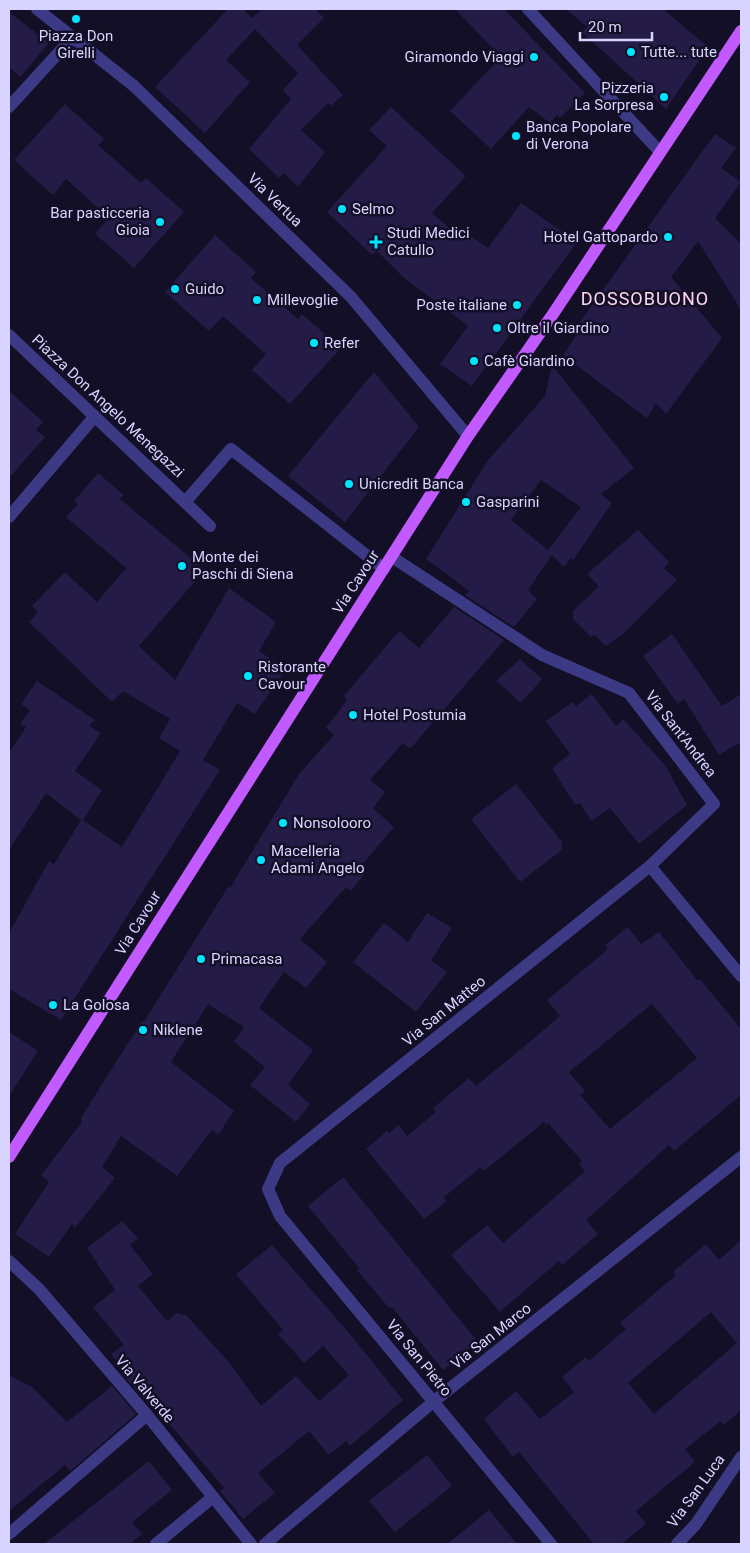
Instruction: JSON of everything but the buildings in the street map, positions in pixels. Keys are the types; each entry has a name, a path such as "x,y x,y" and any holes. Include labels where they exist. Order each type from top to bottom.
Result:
{"main road":[{"name":"Via Cavour","path":"9,1157 468,436 741,31"}],"street":[{"name":"Via Vertua","path":"37,9 134,86 351,297 468,436"},
{"path":"528,9 660,152"},
{"path":"9,107 72,38"},
{"name":"Piazza Don Angelo Menegazzi","path":"9,336 186,501 210,526"},
{"path":"9,518 95,416"},
{"name":"Piazza Don Angelo Menegazzi","path":"186,501 231,449 384,569"},
{"name":"Via Sant'Andrea","path":"392,557 542,655 629,693 714,804 650,866"},
{"path":"650,866 741,976"},
{"name":"Via San Matteo","path":"268,1189 280,1163 650,866"},
{"name":"Via San Marco","path":"265,1544 433,1402 741,1158"},
{"name":"Via San Pietro","path":"268,1189 280,1216 551,1544"},
{"name":"Via Valverde","path":"9,1261 39,1289 147,1416 251,1544"},
{"path":"9,1534 147,1416"},
{"name":"Via San Luca","path":"677,1544 696,1524 741,1457"},
{"path":"156,1544 213,1497"}],"place":[{"name":"Piazza Don Girelli","path":"76,19"},
{"name":"Tutte... tute","path":"631,52"},
{"name":"Giramondo Viaggi","path":"534,57"},
{"name":"Pizzeria La Sorpresa","path":"664,97"},
{"name":"Banca Popolare di Verona","path":"516,136"},
{"name":"Selmo","path":"342,209"},
{"name":"Bar pasticceria Gioia","path":"160,222"},
{"name":"Hotel Gattopardo","path":"668,237"},
{"name":"Studi Medici Catullo","path":"376,242"},
{"name":"Guido","path":"175,289"},
{"name":"Millevoglie","path":"257,300"},
{"name":"Poste italiane","path":"517,305"},
{"name":"Oltre il Giardino","path":"497,328"},
{"name":"Refer","path":"314,343"},
{"name":"Cafè Giardino","path":"474,361"},
{"name":"Unicredit Banca","path":"349,484"},
{"name":"Gasparini","path":"466,502"},
{"name":"Monte dei Paschi di Siena","path":"182,566"},
{"name":"Ristorante Cavour","path":"248,676"},
{"name":"Hotel Postumia","path":"353,715"},
{"name":"Nonsolooro","path":"283,823"},
{"name":"Macelleria Adami Angelo","path":"261,860"},
{"name":"Primacasa","path":"201,959"},
{"name":"La Golosa","path":"53,1005"},
{"name":"Niklene","path":"143,1030"}],"district":[{"name":"DOSSOBUONO","path":"645,299"}]}
